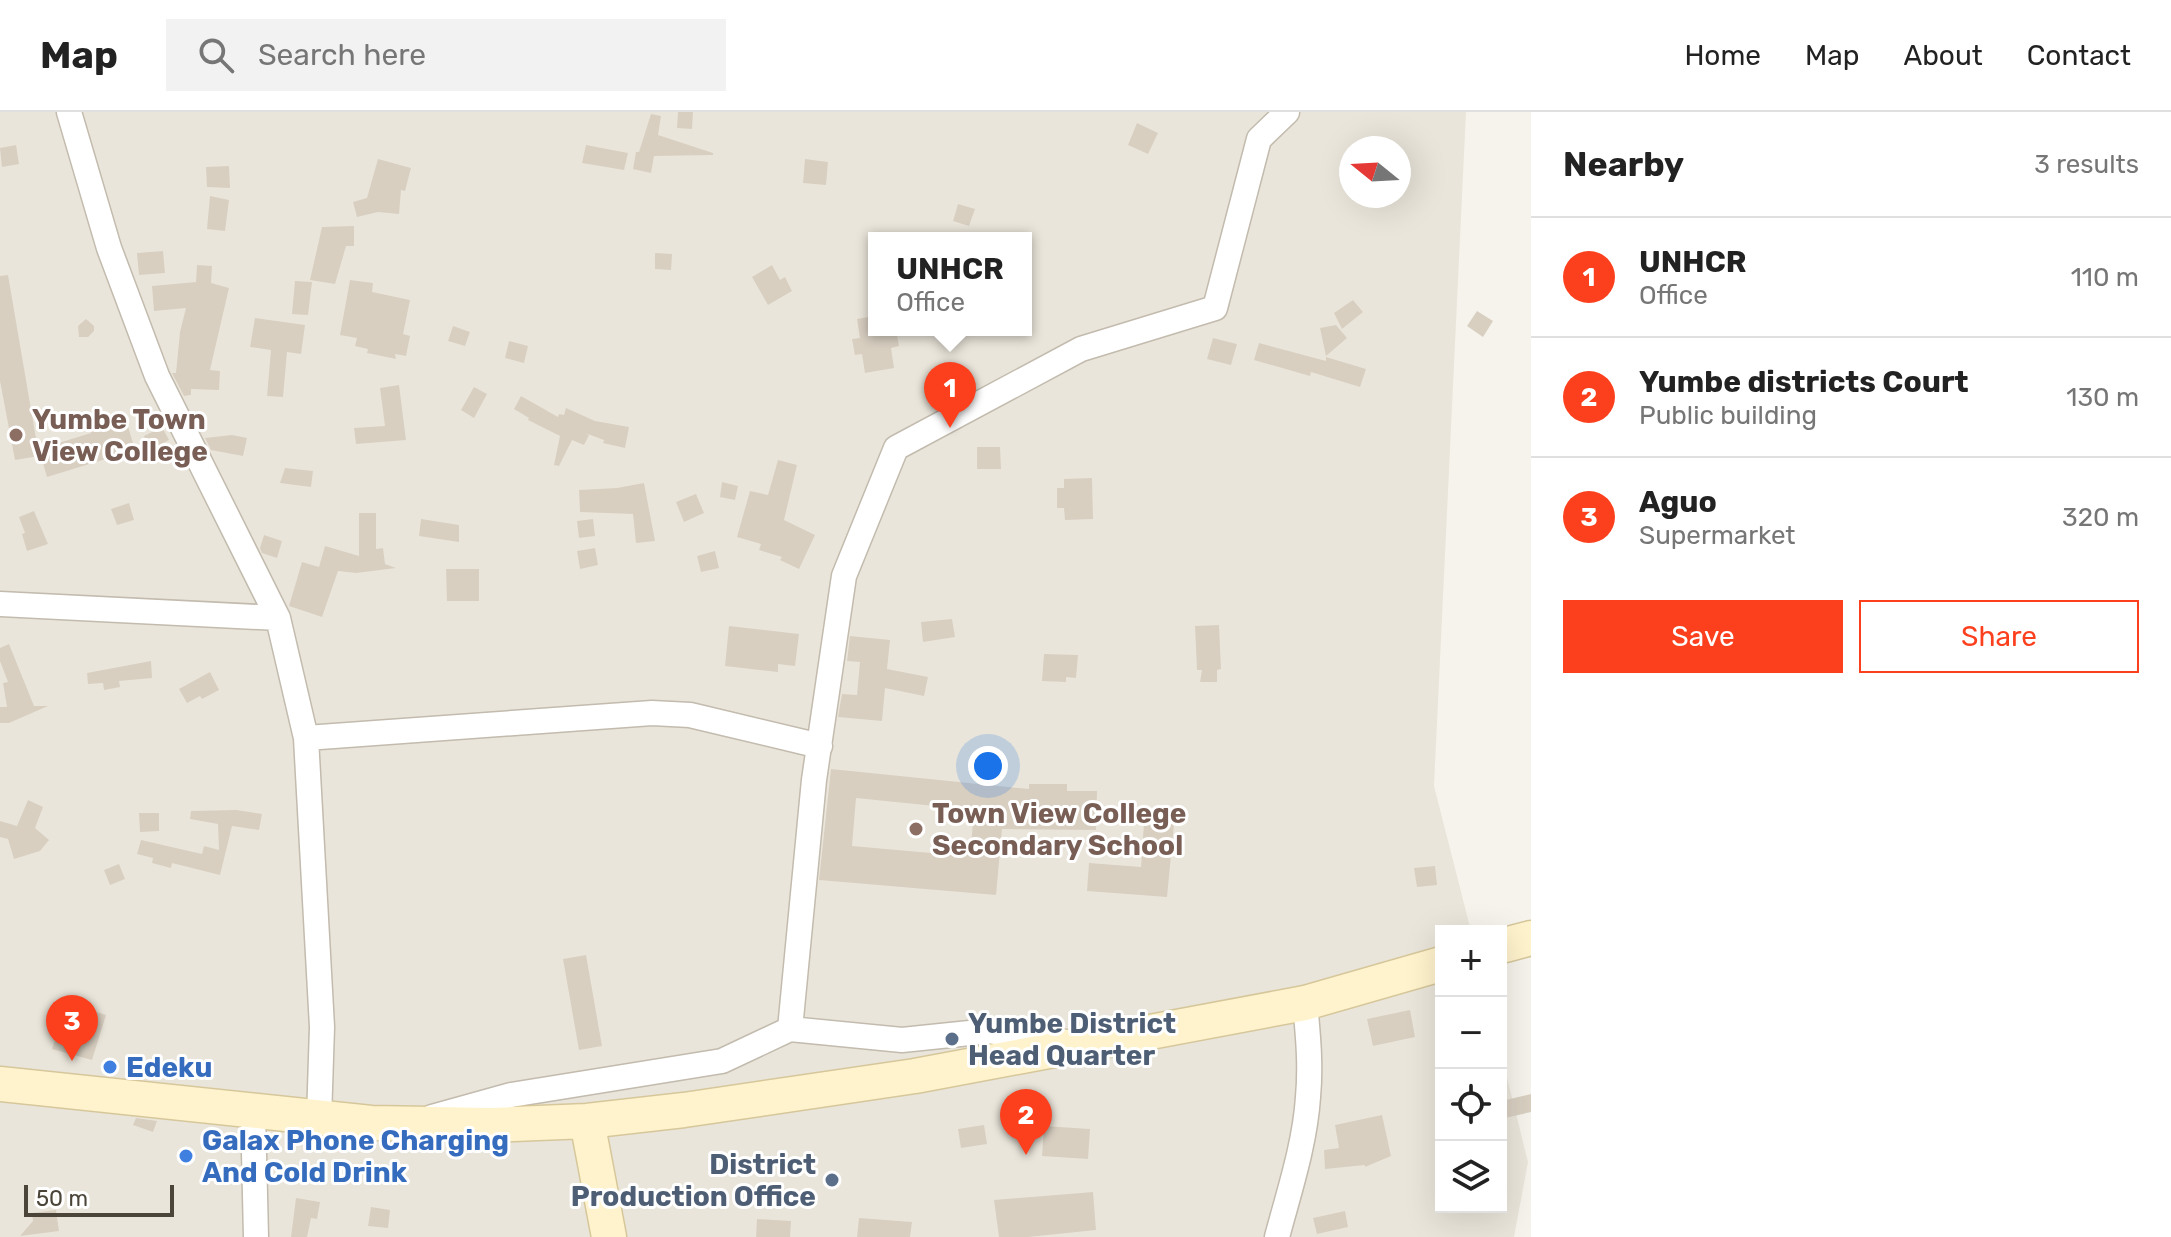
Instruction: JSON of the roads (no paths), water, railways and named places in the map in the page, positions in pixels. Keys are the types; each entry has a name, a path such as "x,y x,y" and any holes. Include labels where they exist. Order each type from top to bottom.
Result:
{"main road":[{"path":"1507,944 1531,938"},
{"path":"0,1084 319,1119 492,1125 587,1121 915,1076 1305,1003 1435,966"},
{"path":"587,1121 609,1237"}],"street":[{"path":"69,112 109,248 157,376 278,618 306,738 322,1027 319,1119"},
{"path":"790,1029 820,746 844,576 896,448 1081,349 1215,308 1259,139 1287,112"},
{"path":"0,604 278,618"},
{"path":"306,738 652,713 690,715 820,746"},
{"path":"1277,1237 1308,1100 1310,1049 1305,1003"},
{"path":"411,1123 511,1095 722,1061 790,1029 902,1040 989,1031 1081,1044"},
{"path":"253,1111 256,1237"}],"place":[{"name":"UNHCR","path":"950,428"},
{"name":"Yumbe Town View College","path":"16,435"},
{"name":"Town View College Secondary School","path":"916,829"},
{"name":"Yumbe District Head Quarter","path":"952,1039"},
{"name":"Aguo","path":"72,1061"},
{"name":"Edeku","path":"110,1067"},
{"name":"Yumbe districts Court","path":"1026,1155"},
{"name":"Galax Phone Charging And Cold Drink","path":"186,1156"},
{"name":"District Production Office","path":"832,1180"}]}
